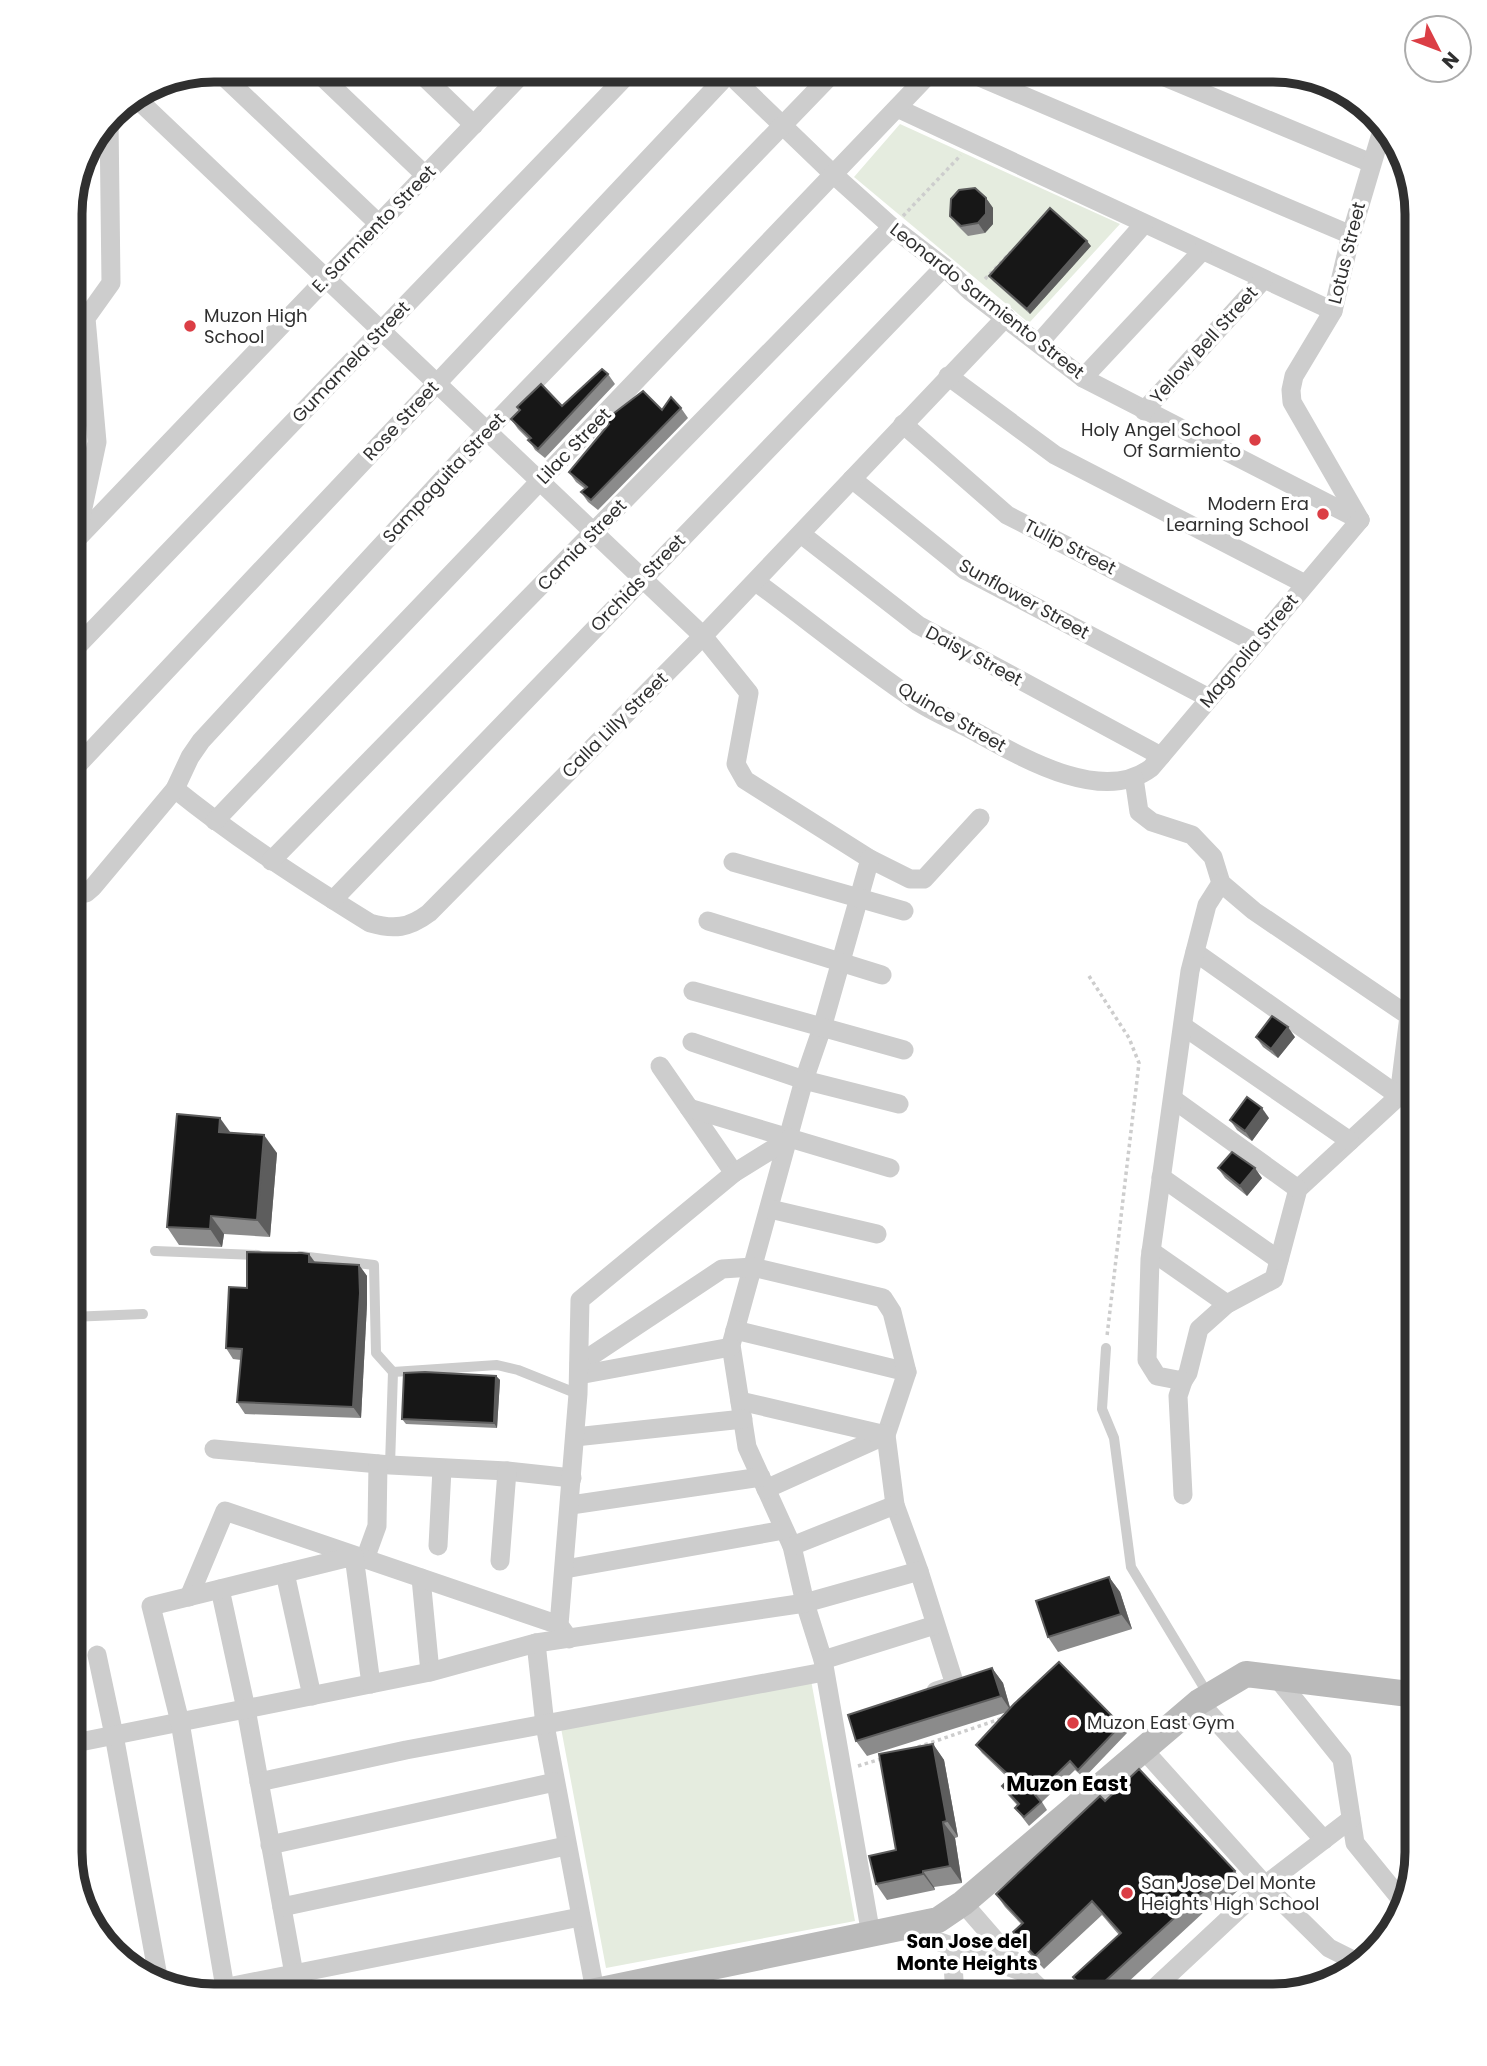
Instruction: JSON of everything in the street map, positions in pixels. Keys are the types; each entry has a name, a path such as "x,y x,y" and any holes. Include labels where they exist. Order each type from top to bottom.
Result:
{"street":[{"path":"230,82 379,224"},
{"path":"328,82 425,175"},
{"path":"430,82 474,125"},
{"name":"E. Sarmiento Street","path":"83,533 514,82"},
{"name":"Gumamela Street","path":"83,641 620,82"},
{"name":"Rose Street","path":"83,760 717,82"},
{"name":"Leonardo Sarmiento Street","path":"739,82 783,127 892,227 1083,378 1360,520"},
{"name":"Sampaguita Street","path":"83,894 93,887 175,789 201,740 487,431 824,83"},
{"name":"Lilac Street","path":"215,821 921,83"},
{"path":"993,83 1351,235"},
{"path":"1179,83 1371,163"},
{"path":"142,104 703,636 749,693 736,764 745,780 870,859 910,879 924,879 979,818"},
{"path":"897,108 1333,311"},
{"path":"83,508 97,442 86,318 111,283 109,135"},
{"name":"Lotus Street","path":"1360,520 1292,402 1291,390 1294,376 1333,311 1351,235 1380,138"},
{"path":"1040,343 1144,224"},
{"name":"Camia Street","path":"271,861 892,227"},
{"path":"1083,378 1202,251"},
{"name":"Orchids Street","path":"334,900 944,267"},
{"name":"Yellow Bell Street","path":"1144,411 1263,280"},
{"name":"Calla Lilly Street","path":"175,789 271,861 370,923 386,928 416,923 429,913 756,582 947,376 1006,317"},
{"path":"947,376 1055,455 1305,584"},
{"name":"Tulip Street","path":"903,424 1007,515 1255,643"},
{"name":"Sunflower Street","path":"852,479 965,570 1209,698"},
{"name":"Magnolia Street","path":"1134,778 1151,768 1360,520"},
{"name":"Daisy Street","path":"802,534 918,625 1161,756"},
{"name":"Quince Street","path":"756,582 916,701 1016,754 1048,769 1081,778 1110,781 1134,778"},
{"path":"1134,778 1139,813 1152,822 1192,835 1213,857 1221,883 1254,911 1405,1013"},
{"path":"870,859 822,1028 804,1080 733,1338 747,1447 788,1538 823,1666 871,1935"},
{"path":"733,862 904,911"},
{"path":"1182,1381 1157,1376 1147,1360 1151,1251 1190,971 1207,905 1221,883"},
{"path":"708,922 882,975"},
{"path":"1195,952 1399,1096"},
{"path":"693,991 904,1049"},
{"path":"1183,1026 1350,1141"},
{"path":"692,1042 804,1080 899,1104"},
{"path":"1183,1494 1178,1396 1182,1381 1188,1373 1199,1329 1227,1304 1274,1279 1298,1189 1399,1096 1405,1048"},
{"path":"660,1066 734,1173"},
{"path":"1173,1099 1298,1189"},
{"path":"689,1108 890,1168"},
{"path":"564,1632 565,1569 579,1378 580,1300 734,1173 789,1139"},
{"path":"1161,1177 1279,1260"},
{"path":"770,1209 877,1234"},
{"path":"1151,1251 1227,1304"},
{"path":"579,1378 713,1273 722,1269 753,1267 883,1298 892,1312 907,1372 886,1435 895,1505 955,1685 919,1697"},
{"path":"579,1378 733,1338 907,1372"},
{"path":"575,1437 741,1410 886,1435"},
{"path":"571,1505 764,1483 886,1435"},
{"path":"214,1449 384,1465 507,1471 572,1478"},
{"path":"371,1684 359,1557 377,1526 384,1465"},
{"path":"438,1546 442,1469"},
{"path":"500,1561 507,1471"},
{"path":"565,1569 788,1538 895,1505"},
{"path":"189,1597 225,1511 421,1578 564,1632"},
{"path":"224,1983 180,1722 151,1606 359,1557"},
{"path":"82,1742 430,1672 536,1643 564,1632 805,1603 919,1571"},
{"path":"285,1573 312,1696"},
{"path":"421,1578 430,1672"},
{"path":"220,1589 246,1709 294,1974"},
{"path":"259,1782 823,1666 935,1625"},
{"path":"536,1643 545,1725 580,1917 587,1983"},
{"path":"97,1655 157,1970"},
{"path":"683,1983 938,1920 963,1903 1204,1699 1246,1674 1405,1694"},
{"path":"1277,1678 1342,1759 1355,1843 1397,1894"},
{"path":"1204,1699 1324,1840"},
{"path":"834,1725 858,1717"},
{"path":"1143,1749 1265,1885 1329,1948 1350,1958"},
{"path":"271,1845 555,1782"},
{"path":"1159,1984 1265,1885 1351,1819"},
{"path":"282,1907 566,1846"},
{"path":"963,1903 1035,1984"},
{"path":"249,1983 580,1917"},
{"path":"901,1928 1023,1972"},
{"path":"952,1948 954,1984"}],"lane":[{"path":"155,1251 267,1254"},
{"path":"291,1255 374,1265 376,1353 393,1373 384,1465"},
{"path":"82,1316 143,1314"},
{"path":"1106,1348 1102,1409 1114,1438 1131,1567 1204,1699"},
{"path":"393,1373 497,1365 579,1378"}],"path":[{"path":"892,227 972,144"},
{"path":"971,292 1017,246"},
{"path":"1089,976 1129,1038 1139,1063 1106,1348"},
{"path":"916,1747 1004,1718"},
{"path":"859,1765 891,1756"}],"shaded area":[{"path":"900,124 1120,224 1029,323 854,177"},
{"path":"811,1680 855,1921 606,1968 561,1728"}],"building":[{"path":"975,188 986,198 986,214 978,223 961,226 950,216 951,199 959,190"},
{"path":"1050,208 1087,241 1027,309 989,276"},
{"path":"602,369 608,374 538,449 528,440 531,438 511,419 520,410 517,407 541,384 562,406"},
{"path":"643,391 662,410 671,397 681,408 591,500 581,492 587,487 569,472 609,424 605,420"},
{"path":"1272,1016 1288,1027 1271,1049 1256,1037"},
{"path":"1247,1097 1262,1108 1245,1131 1230,1120"},
{"path":"177,1114 220,1118 219,1132 264,1135 257,1220 211,1216 210,1229 167,1227"},
{"path":"1232,1152 1255,1168 1240,1186 1218,1168"},
{"path":"247,1252 302,1253 309,1254 309,1262 359,1265 360,1293 353,1407 237,1402 242,1349 226,1348 229,1287 247,1288"},
{"path":"404,1373 496,1376 494,1423 402,1419"},
{"path":"1109,1577 1121,1614 1048,1637 1036,1601"},
{"path":"1059,1662 1121,1725 1078,1770 1070,1761 1035,1795 1041,1802 1024,1817 1015,1808 1019,1804 1002,1786 1011,1777 976,1745 1014,1704"},
{"path":"992,1668 1001,1696 856,1741 848,1715"},
{"path":"933,1744 947,1821 943,1822 950,1866 876,1884 869,1856 896,1850 879,1754"},
{"name":"San Jose Del Monte Heights High School","path":"1139,1769 1235,1871 1213,1892 1208,1887 1102,1984 1079,1984 1073,1977 1121,1933 1092,1901 1035,1956 1013,1932 1023,1923 996,1894 1100,1796 1105,1801"}],"place":[{"name":"Muzon High School","path":"190,326"},
{"name":"Holy Angel School Of Sarmiento","path":"1255,440"},
{"name":"Modern Era Learning School","path":"1323,514"},
{"name":"Muzon East Gym","path":"1073,1723"},
{"name":"San Jose Del Monte Heights High School","path":"1127,1893"}],"district":[{"name":"Muzon East","path":"1067,1784"},
{"name":"San Jose del Monte Heights","path":"967,1952"}]}
